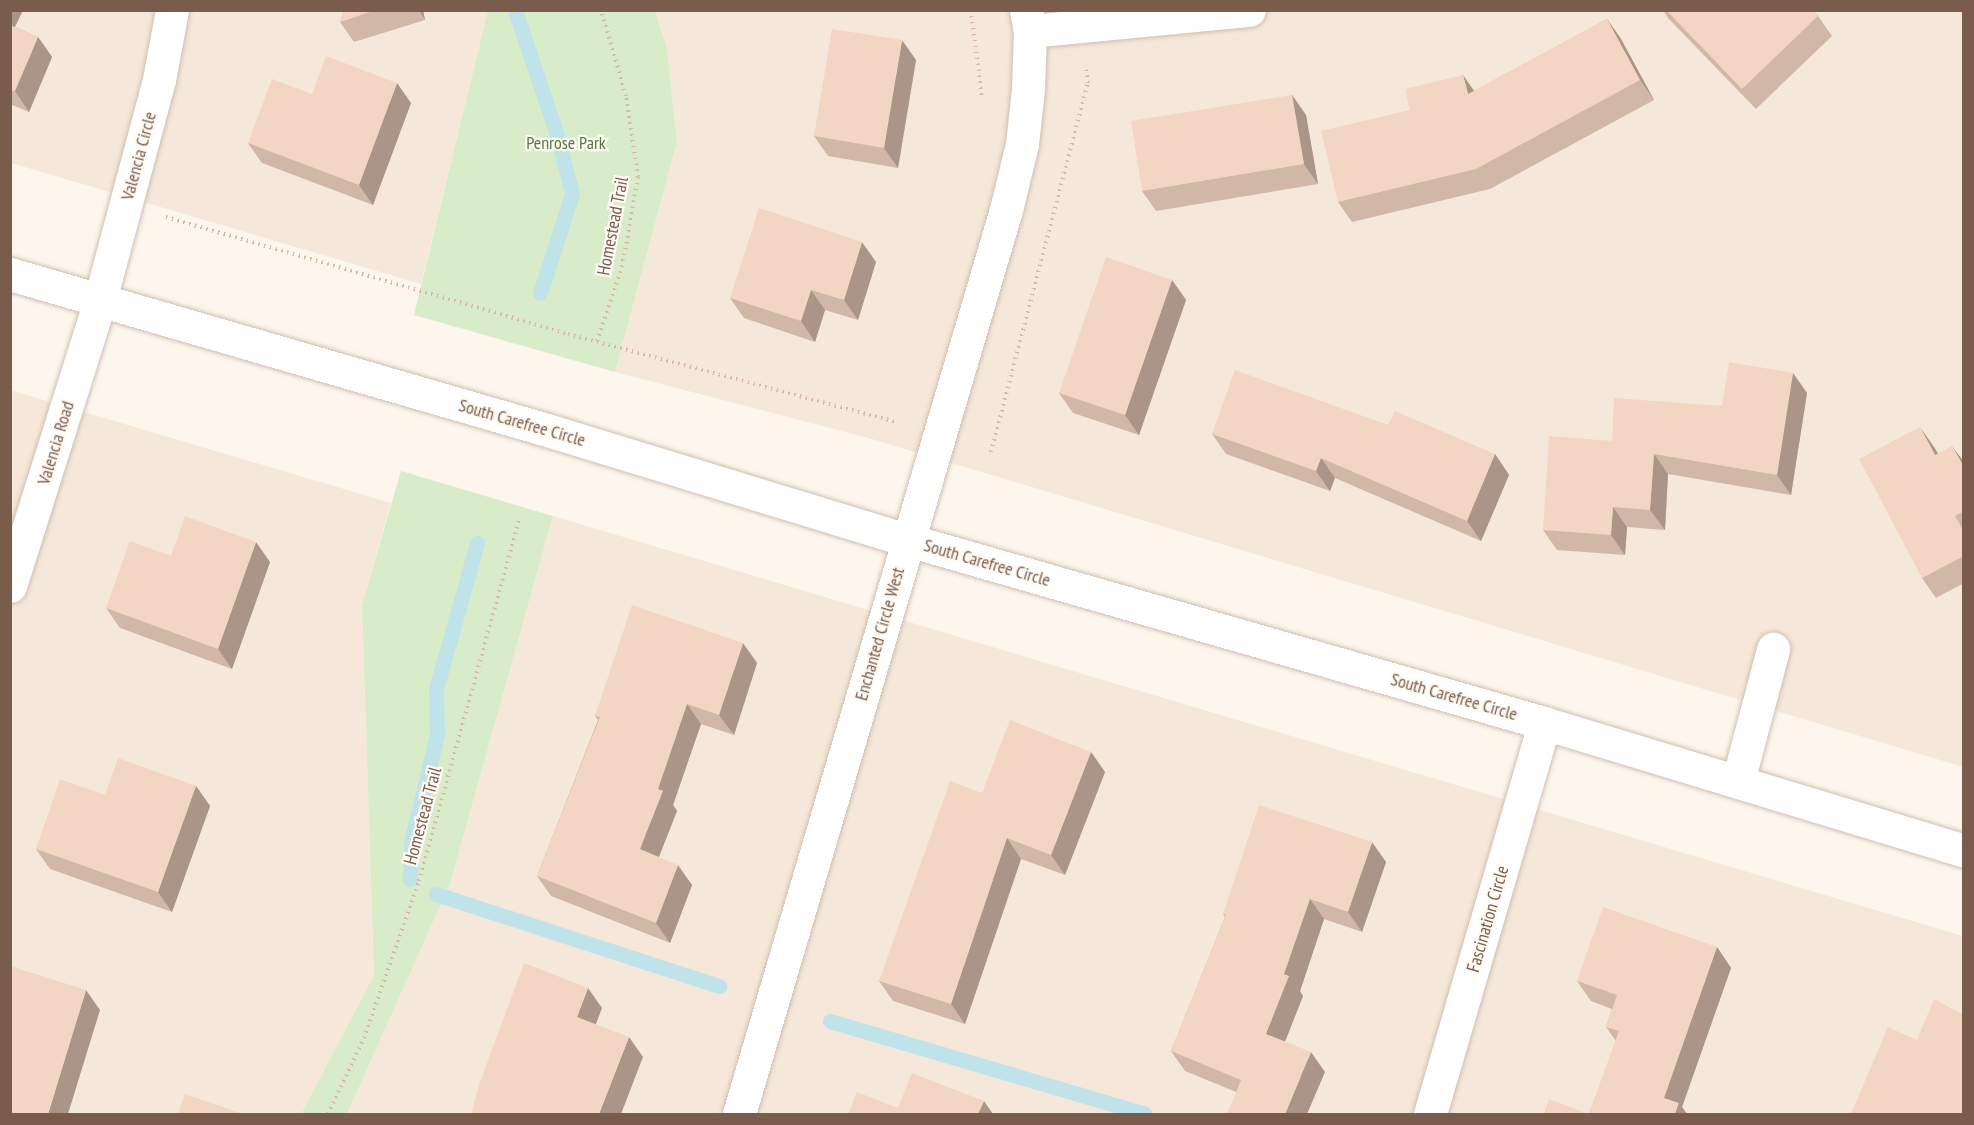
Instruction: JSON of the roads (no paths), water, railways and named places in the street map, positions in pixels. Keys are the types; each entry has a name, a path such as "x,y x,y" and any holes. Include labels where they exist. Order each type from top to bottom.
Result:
{"street":[{"name":"Valencia Circle","path":"100,300 159,80 172,10"},
{"path":"1028,21 1249,10"},
{"name":"Enchanted Circle West","path":"739,1114 1008,199 1022,144 1028,21"},
{"name":"South Carefree Circle","path":"10,274 544,429 908,540 1544,723 1964,851"},
{"name":"Valencia Road","path":"10,586 100,300"},
{"path":"1738,781 1773,649"},
{"name":"Fascination Circle","path":"1430,1114 1544,723"}],"waterway":[{"path":"515,10 557,135 572,194 540,293"},
{"path":"410,879 411,842 437,735 436,689 477,543"},
{"path":"436,894 719,986"},
{"path":"830,1021 1145,1114"}],"park label":[{"name":"Penrose Park","path":"566,143"}]}
